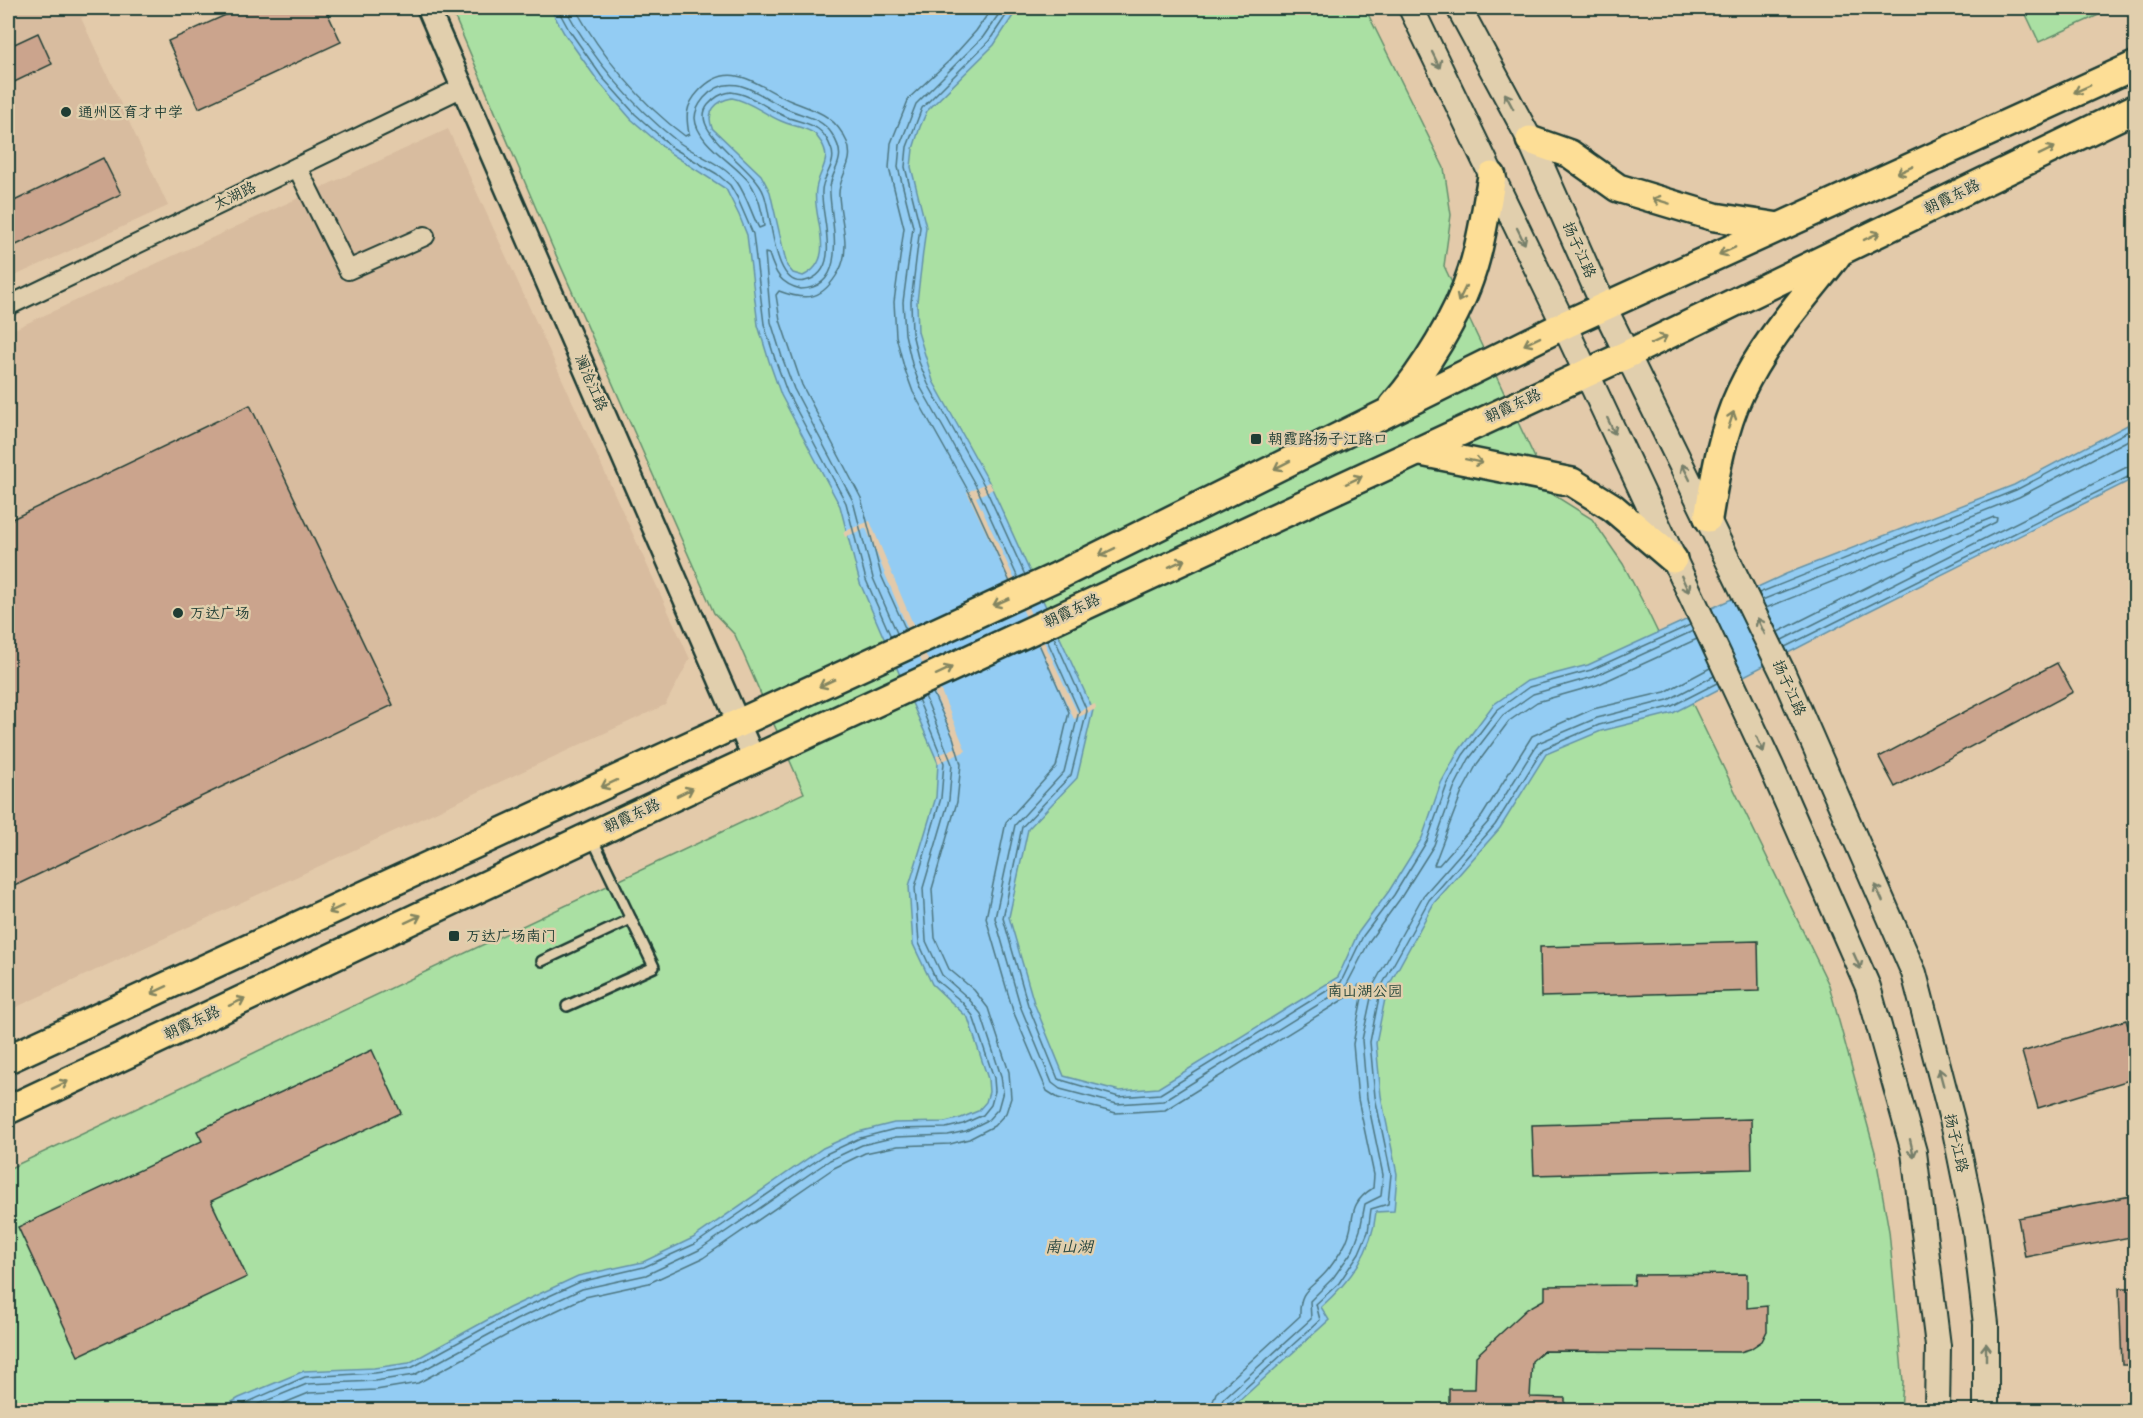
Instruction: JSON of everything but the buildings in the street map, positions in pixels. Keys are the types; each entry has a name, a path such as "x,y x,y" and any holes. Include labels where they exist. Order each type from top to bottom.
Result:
{"main road":[{"path":"1411,8 1564,325 1771,766 1868,987 1914,1152 1938,1346 1937,1410"},
{"name":"扬子江路","path":"1459,8 1530,140 1604,307 1782,671 1914,973 1955,1131 1975,1230 1986,1324 1986,1410"},
{"path":"8,1059 1054,578 1564,325 2136,65"},
{"name":"朝霞东路","path":"8,1110 754,759 1628,354 2136,108"},
{"path":"1530,140 1570,154 1618,188 1715,217 1779,227"},
{"path":"1386,413 1409,387 1439,342 1472,272 1492,176"},
{"path":"1708,518 1717,461 1740,393 1768,347 1841,251"},
{"path":"1416,451 1572,482 1612,507 1673,559"}],"street":[{"name":"澜沧江路","path":"428,8 754,759"},
{"name":"太湖路","path":"8,306 463,87"},
{"path":"297,166 348,270 424,236"}],"lane":[{"path":"567,1005 654,967 591,836"},
{"path":"542,961 631,919"}],"shaded area":[{"name":"通州区育才中学","path":"8,8 104,8 81,18 168,206 8,279"},
{"path":"448,129 690,659 665,705 8,1011 8,332"}],"green space":[{"name":"南山湖公园","path":"451,8 1365,8 1444,168 1451,215 1444,266 1552,494 1592,519 1623,564 1829,985 1875,1152 1889,1231 1903,1382 1901,1410 8,1410 8,1169 804,793 735,635 714,613 552,246"},
{"path":"2023,8 2114,8 2039,42"}],"water":[{"name":"南山湖","path":"550,8 1018,8 994,45 927,111 913,149 911,167 926,227 917,302 918,332 933,381 989,482 1093,710 1077,778 1028,829 1009,917 1034,1003 1064,1076 1120,1091 1158,1088 1338,977 1358,933 1389,891 1422,838 1441,783 1458,752 1493,705 1527,681 1588,665 1786,574 2014,485 2135,421 2135,478 1865,613 1673,713 1601,731 1546,754 1500,828 1434,903 1387,989 1376,1043 1381,1096 1397,1174 1394,1211 1376,1212 1365,1253 1351,1276 1321,1307 1329,1320 1229,1410 218,1410 239,1398 304,1371 374,1368 409,1363 509,1308 578,1276 643,1262 693,1238 823,1148 858,1132 894,1123 945,1122 961,1118 978,1111 986,1102 989,1092 988,1079 968,1018 932,984 913,944 909,886 936,797 938,763 860,583 840,506 781,395 758,325 747,235 739,215 726,189 670,153 631,119 598,81 564,33","holes":["726,99 739,100 781,121 811,132 816,135 824,148 825,160 815,200 822,248 820,259 814,269 803,276 793,273 787,266 770,192 761,175 712,128 710,117 713,108"]}],"pier":[{"path":"989,482 993,489 976,497 1077,712 1095,704 1096,709 1074,719 967,492"},
{"path":"870,521 966,751 938,763 936,756 957,747 866,528 845,537 843,532"}],"place":[{"name":"通州区育才中学","path":"66,112"},
{"name":"朝霞路扬子江路口","path":"1256,439"},
{"name":"万达广场","path":"178,613"},
{"name":"万达广场南门","path":"454,936"}]}
